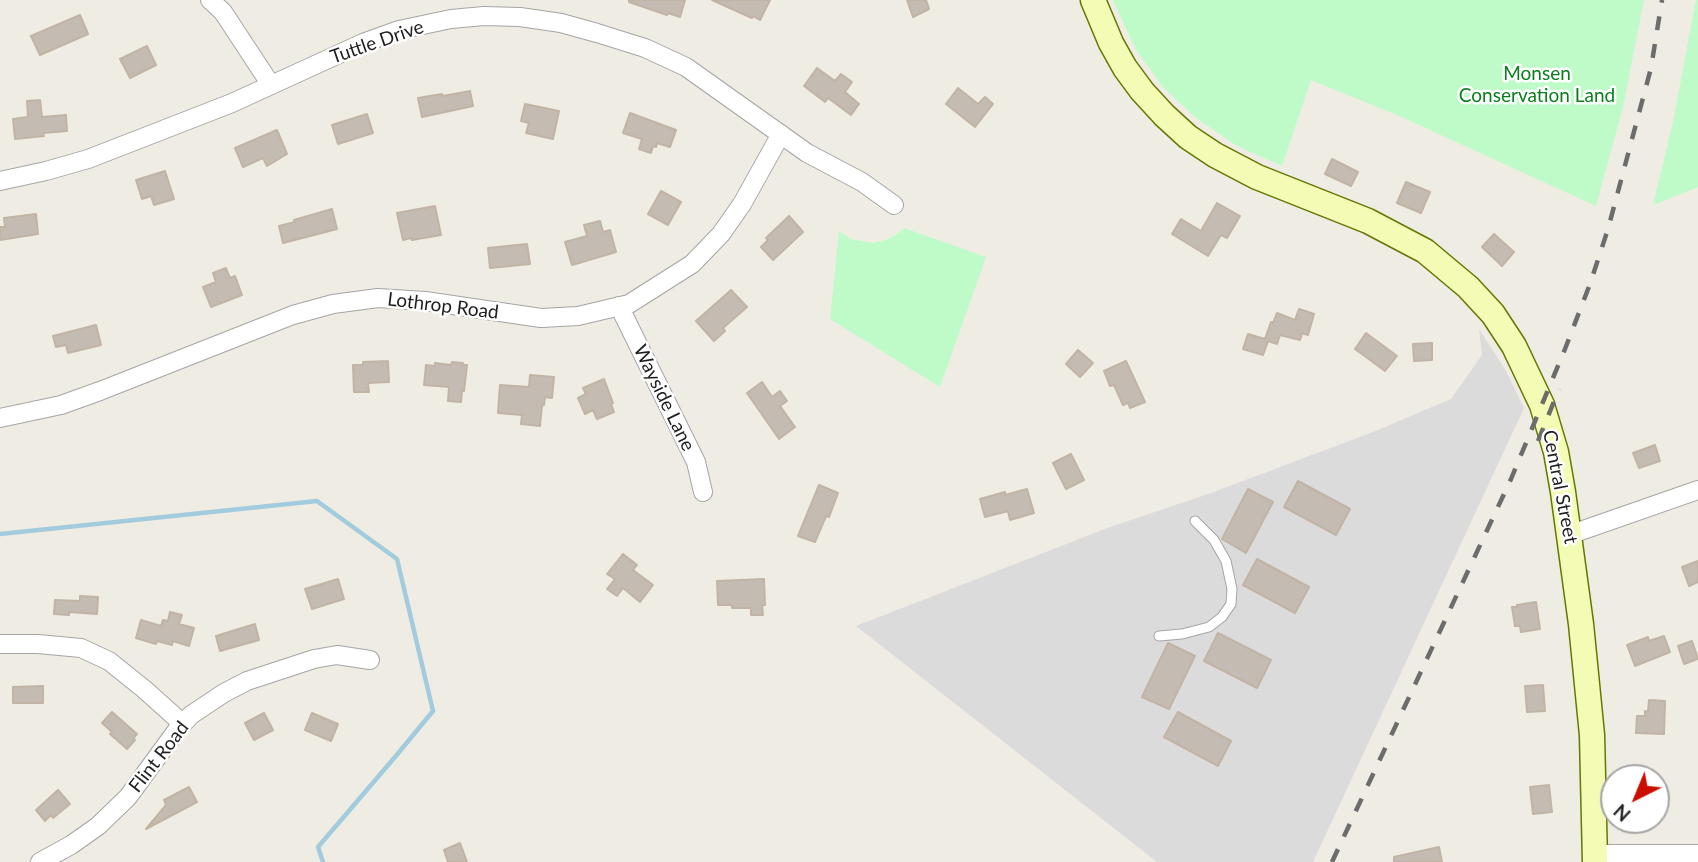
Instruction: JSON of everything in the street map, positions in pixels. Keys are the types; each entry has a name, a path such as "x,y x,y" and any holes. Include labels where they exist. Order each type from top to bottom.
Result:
{"street":[{"path":"210,0 223,12 271,85"},
{"name":"Central Street","path":"1093,0 1098,16 1125,68 1156,107 1188,137 1257,177 1368,220 1425,251 1468,287 1493,314 1514,346 1542,405 1556,452 1569,535 1592,735 1595,858"},
{"name":"Tuttle Drive","path":"0,181 88,159 232,103 363,43 399,30 427,23 484,16 520,17 561,23 645,48 687,67 807,153 862,182 894,205"},
{"name":"Lothrop Road","path":"0,418 61,405 293,315 333,304 378,298 425,301 541,318 578,316 629,304 692,264 711,244 742,204 781,134"},
{"name":"Wayside Lane","path":"619,306 696,462 703,492"},
{"path":"1569,535 1698,490"},
{"path":"0,644 82,648 109,661 183,724"},
{"name":"Flint Road","path":"40,862 71,845 98,825 128,797 191,715 224,693 247,681 314,659 337,655 370,660"},
{"path":"1595,858 1698,854"}],"lane":[{"path":"1159,636 1182,634 1209,627 1222,617 1231,604 1232,589 1226,561 1214,540 1195,521"}],"shaded area":[{"path":"1479,329 1505,369 1524,408 1313,862 1157,862 856,626 1110,527 1211,493 1373,432 1451,399 1482,355"}],"green space":[{"name":"Monsen Conservation Land","path":"1113,0 1644,0 1623,107 1596,206 1397,115 1311,80 1282,166 1237,146 1196,118 1163,87 1136,50"},
{"path":"1696,0 1698,187 1653,205 1673,122"},
{"path":"904,228 986,257 940,387 830,319 839,231 851,239 873,243 886,240"}],"building":[{"path":"629,0 685,0 680,17 668,13 667,15"},
{"path":"712,0 770,0 760,20"},
{"path":"907,0 926,0 929,9 913,17"},
{"path":"80,15 88,34 40,55 31,36"},
{"path":"147,46 156,65 130,78 120,59"},
{"path":"817,68 835,81 841,74 852,82 845,92 859,104 851,115 828,98 825,102 804,86"},
{"path":"958,88 978,104 985,97 993,104 975,127 946,104"},
{"path":"470,91 473,106 422,117 418,98"},
{"path":"40,100 42,117 66,115 67,131 15,139 13,119 28,117 27,101"},
{"path":"525,104 559,111 553,139 526,133 529,123 521,121"},
{"path":"630,113 676,130 670,147 657,143 651,153 639,149 642,139 623,133"},
{"path":"367,114 373,133 338,144 332,125"},
{"path":"277,130 287,154 267,166 263,158 243,167 235,148"},
{"path":"1332,159 1358,172 1351,186 1325,174"},
{"path":"165,171 174,199 154,205 151,196 142,199 136,180"},
{"path":"1406,182 1430,192 1421,213 1397,203"},
{"path":"661,191 681,202 668,225 648,214"},
{"path":"1217,203 1240,216 1227,238 1221,235 1208,256 1172,234 1181,219 1201,231"},
{"path":"435,206 441,235 403,240 397,213"},
{"path":"332,209 337,229 283,243 279,226"},
{"path":"36,214 38,234 0,240 0,227 5,227 4,218"},
{"path":"789,216 803,232 773,260 761,247 768,240 766,238"},
{"path":"600,221 603,232 610,230 616,252 572,265 565,242 587,236 584,225"},
{"path":"1494,234 1514,252 1502,266 1482,247"},
{"path":"527,244 530,264 490,268 488,248"},
{"path":"226,268 230,278 235,276 242,295 211,307 203,287 216,282 213,273"},
{"path":"731,290 747,307 723,328 725,331 714,341 696,321"},
{"path":"1299,309 1314,314 1308,335 1302,333 1300,340 1280,335 1277,344 1268,341 1263,355 1243,349 1248,334 1265,339 1277,313 1295,320"},
{"path":"96,325 101,345 68,353 66,345 56,347 53,336"},
{"path":"1366,333 1397,356 1385,371 1355,349"},
{"path":"1432,343 1432,360 1414,361 1413,344"},
{"path":"1078,350 1093,363 1080,377 1066,364"},
{"path":"388,361 389,382 368,383 369,392 354,392 353,365"},
{"path":"1126,361 1145,402 1130,408 1128,403 1123,405 1104,371"},
{"path":"452,362 467,365 461,402 448,401 449,387 424,385 426,365 451,365"},
{"path":"530,375 554,377 552,398 545,397 542,405 540,426 521,424 522,415 498,413 500,385 529,387"},
{"path":"604,379 614,412 597,419 593,410 585,414 578,398 586,394 583,388"},
{"path":"762,382 772,397 780,391 787,401 780,406 795,427 779,439 747,393"},
{"path":"1655,445 1660,461 1639,468 1633,453"},
{"path":"1071,454 1084,480 1066,489 1053,463"},
{"path":"1298,481 1350,509 1336,535 1284,507"},
{"path":"819,485 838,493 815,542 798,536"},
{"path":"1027,489 1034,513 1010,520 1008,511 985,517 980,499"},
{"path":"1248,489 1273,502 1246,553 1222,539"},
{"path":"623,554 637,565 633,570 653,585 640,602 623,588 617,596 607,589 615,579 607,574"},
{"path":"1257,559 1309,587 1295,613 1243,585"},
{"path":"1698,561 1698,582 1689,586 1682,567"},
{"path":"338,579 344,599 312,609 305,589"},
{"path":"764,579 763,615 751,615 751,608 718,605 717,581"},
{"path":"80,596 98,597 97,614 54,614 55,600 80,601"},
{"path":"1536,602 1540,629 1521,632 1520,626 1515,626 1512,607"},
{"path":"170,612 182,615 179,624 194,628 189,646 173,641 172,645 157,641 156,644 136,638 141,620 161,626 163,620 168,621"},
{"path":"255,624 259,640 220,651 216,636"},
{"path":"1218,633 1271,660 1257,688 1204,661"},
{"path":"1664,636 1670,652 1635,666 1627,645 1648,637 1649,641"},
{"path":"1692,641 1698,659 1684,664 1678,646"},
{"path":"1168,643 1195,656 1169,709 1142,697"},
{"path":"1543,685 1545,711 1527,712 1525,686"},
{"path":"43,686 43,703 13,703 13,687"},
{"path":"1649,700 1665,701 1664,734 1636,733 1637,716 1645,716 1645,711 1648,712"},
{"path":"112,712 137,734 127,749 102,723"},
{"path":"1178,712 1231,741 1218,766 1164,737"},
{"path":"264,713 273,730 254,740 245,723"},
{"path":"312,713 338,724 331,741 305,730"},
{"path":"1549,785 1552,812 1533,814 1530,787"},
{"path":"189,787 197,802 146,829 166,805 164,800"},
{"path":"58,790 70,804 45,821 36,810"},
{"path":"460,843 467,862 448,862 444,850"},
{"path":"1439,847 1442,862 1394,862 1394,857"}],"waterway":[{"path":"0,534 317,501 397,559 433,711 318,847 323,862"}],"railway":[{"path":"1332,862 1511,479 1590,284 1608,229 1651,68 1662,0"},
{"path":"1538,441 1559,389"}]}
